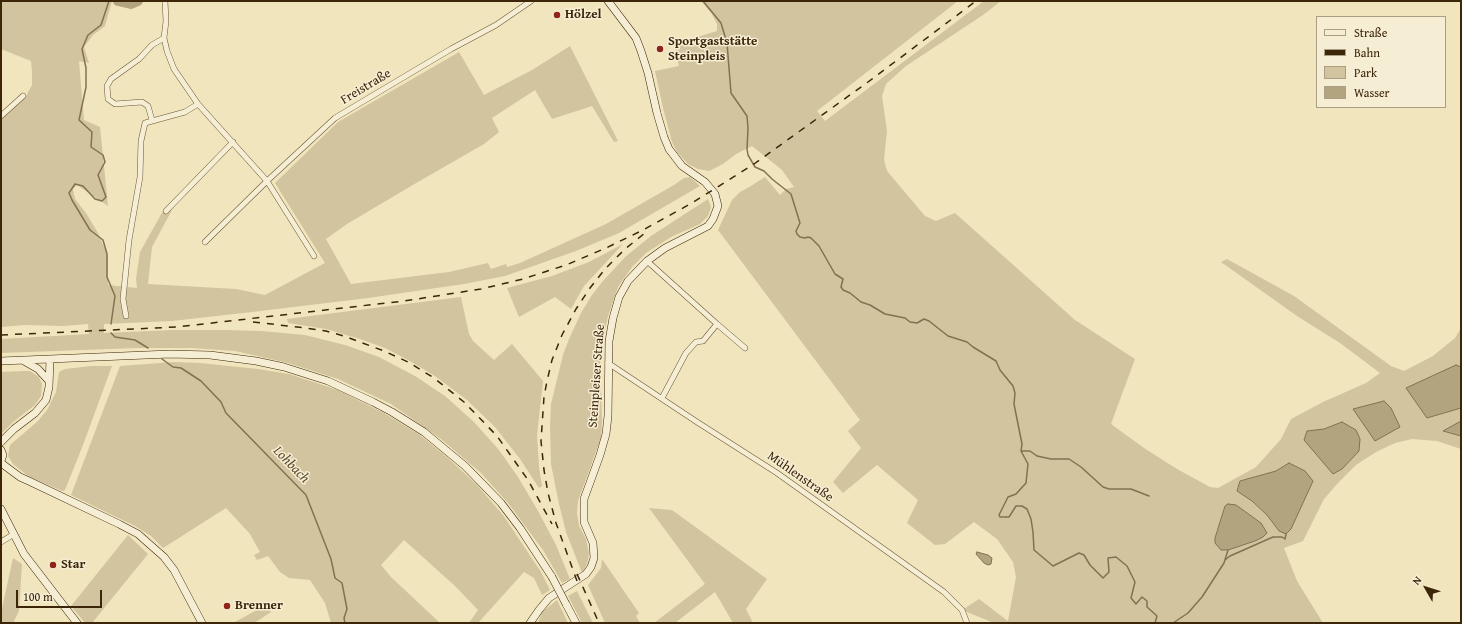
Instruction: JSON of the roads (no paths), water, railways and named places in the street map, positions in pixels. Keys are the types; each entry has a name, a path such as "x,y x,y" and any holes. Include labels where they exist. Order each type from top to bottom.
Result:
{"street":[{"path":"165,1 166,21 164,38 167,52 174,69 198,104 267,181 314,256"},
{"name":"Freistraße","path":"205,242 267,181 335,118 451,49 496,25 531,1"},
{"name":"Steinpleiser Straße","path":"530,623 549,598 586,574 591,567 594,558 593,543 584,522 584,499 606,434 608,416 609,341 619,297 628,281 646,260 665,248 708,226 717,212 718,206 715,194 705,182 682,166 669,148 660,125 642,51 636,38 608,1"},
{"path":"152,120 148,106 142,102 116,104 108,99 108,86 111,79 138,59 158,41 164,38"},
{"path":"1,116 23,96"},
{"path":"126,316 123,299 129,240 140,177 141,141 144,123 185,112 198,104"},
{"path":"166,211 233,142"},
{"path":"646,260 745,348"},
{"path":"662,398 686,353 696,342 703,341 717,324"},
{"path":"1,361 170,354 228,356 284,367 328,382 373,402 424,432 465,466 501,503 520,528 552,577 576,623"},
{"path":"1,442 41,408 48,394 50,359"},
{"path":"22,360 38,369 49,381"},
{"name":"Mühlenstraße","path":"608,362 777,473 944,592 962,610 967,623"},
{"path":"1,450 3,455 1,462 20,477 138,534 164,557 174,570 202,623"},
{"path":"1,509 24,554 77,623"},
{"path":"1,542 14,534"}],"water":[{"path":"1456,365 1461,367 1461,408 1427,418 1406,388"},
{"path":"1384,401 1391,408 1400,427 1375,441 1353,409"},
{"path":"1461,421 1461,436 1443,431"},
{"path":"1342,422 1356,430 1360,439 1359,451 1342,469 1333,474 1304,440 1307,431 1324,429"},
{"path":"1289,463 1305,471 1313,481 1291,529 1286,534 1279,531 1267,515 1252,501 1237,491 1240,481 1276,471"},
{"path":"1228,504 1236,505 1261,523 1267,533 1255,541 1228,550 1221,550 1215,543 1215,538 1225,506"},
{"path":"977,552 988,555 992,558 991,564 988,565 984,563 976,554"}],"waterway":[{"name":"Lohbach","path":"109,1 101,25 88,35 82,49 86,68 86,87 79,120 92,132 91,147 103,155 105,162 98,175 106,197 102,201 95,199 83,186 75,184 69,193 90,230 103,240 107,254 107,277 115,296 111,324"},
{"path":"118,1 131,4 138,1"},
{"path":"703,1 721,23 727,43 731,93 747,116 748,155 755,167 764,171 791,194 800,223 796,231 797,234 800,237 811,238 819,246 835,274 843,279 841,287 843,290 850,293 861,302 870,305 885,314 905,318 910,322 917,323 924,319 929,321 948,336 967,342 996,361 1000,370 1013,386 1015,393 1014,404 1022,444 1021,451 1028,464 1026,483 1016,494 1008,497 999,515 1000,517 1009,517 1016,506 1022,506 1027,509 1031,519 1034,550 1053,566 1079,553 1084,555 1090,565 1103,578 1109,572 1108,558 1116,557 1127,566 1135,582 1131,598 1136,604 1142,597 1147,601 1147,607 1157,616 1155,623"},
{"name":"Lohbach","path":"111,333 115,337 135,340 148,348"},
{"name":"Lohbach","path":"162,359 173,367 181,368 201,381 221,402 226,413 306,495 331,559 335,578 342,583 347,609 344,618 345,623"},
{"path":"1021,451 1030,451 1037,456 1051,459 1069,459 1081,467 1103,487 1109,489 1131,489 1149,496"},
{"path":"1225,560 1230,556 1273,537 1282,537 1285,539 1286,534"},
{"path":"1173,623 1188,613 1202,597 1224,563 1228,550"}],"railway":[{"path":"1,335 177,327 404,301 481,289 523,279 566,265 643,230 692,203 754,164 868,82 976,1"},
{"path":"577,581 556,523 544,470 541,441 544,397 547,381 552,360 562,335 576,309 605,269 625,249 645,233"},
{"path":"253,322 326,331 344,336 408,362 434,378 464,402 497,436 528,480 552,524"},
{"path":"577,574 599,623"}],"place":[{"name":"Hölzel","path":"557,15"},
{"name":"Sportgaststätte Steinpleis","path":"660,49"},
{"name":"Star","path":"53,565"},
{"name":"Brenner","path":"227,606"}]}
